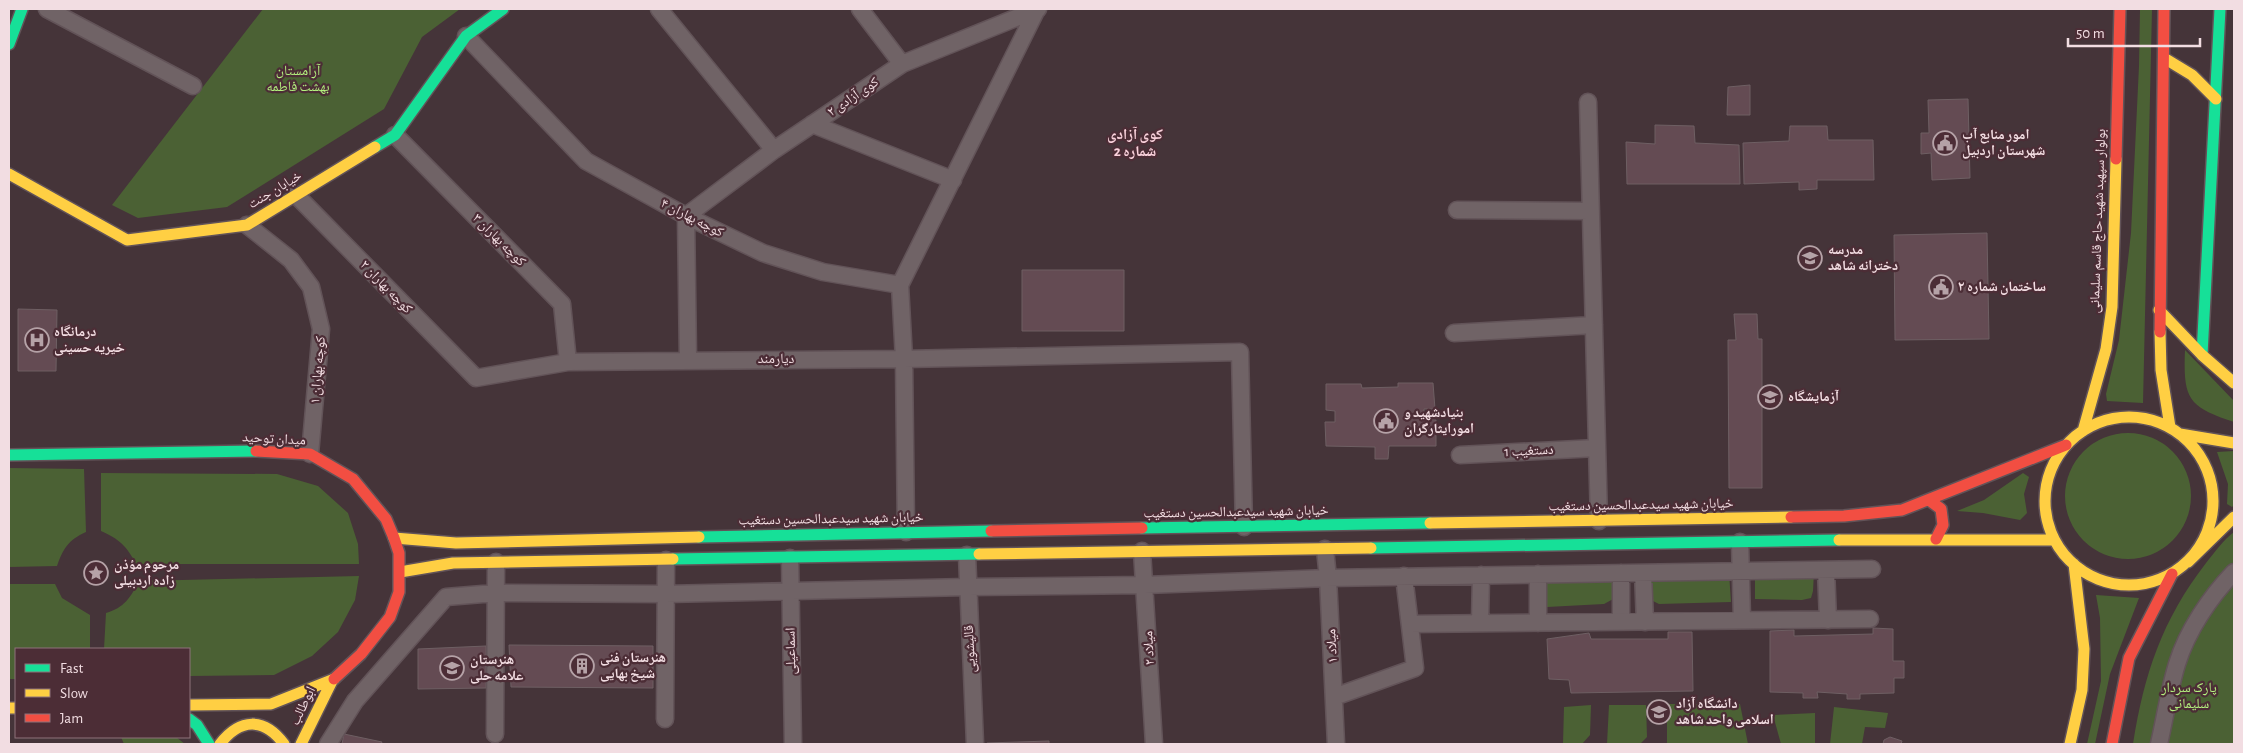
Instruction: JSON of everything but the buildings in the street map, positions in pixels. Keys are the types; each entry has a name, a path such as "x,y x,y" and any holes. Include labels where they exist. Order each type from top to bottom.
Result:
{"main road":[{"path":"9,44 22,9"},
{"name":"خیابان جنت","path":"9,174 127,240 247,225 394,135 466,36 503,9"},
{"name":"بولوار سپهبد شهید حاج قاسم سلیمانی","path":"2083,431 2106,349 2112,307 2120,9"},
{"path":"2164,9 2159,310 2160,370 2170,427"},
{"path":"2202,355 2220,9"},
{"path":"2164,58 2192,75 2216,99"},
{"path":"2159,310 2202,355 2234,383"},
{"path":"2188,562 2202,543 2211,520 2213,496 2208,472 2196,451 2180,434 2170,427 2148,419 2126,417 2103,421 2083,431 2066,445 2055,462 2046,487 2047,520 2054,540 2074,564 2091,576 2111,583 2132,585 2153,582 2172,574 2188,562 2234,517"},
{"path":"2180,434 2234,443"},
{"name":"خیابان شهید سیدعبدالحسین دستغیب","path":"394,538 456,543 906,532 1844,516 1892,512 1929,500 2066,445"},
{"name":"میدان توحید","path":"9,454 274,451 310,454 353,479 386,519 399,553 399,592 390,617 361,654 332,681 271,704 190,705"},
{"path":"1929,500 1941,509 1943,525 1936,539"},
{"path":"400,572 453,563 496,562 1936,539 2054,540"},
{"path":"2070,744 2082,690 2084,649 2074,564"},
{"path":"2112,744 2129,658 2172,574"},
{"name":"ابوطالب","path":"301,744 332,681"},
{"path":"190,719 209,744"},
{"path":"220,744 225,735 242,725 261,724 278,734 284,744"}],"street":[{"path":"47,9 193,86"},
{"path":"659,9 774,150"},
{"path":"860,9 902,64"},
{"path":"906,532 904,358 900,285 1038,9"},
{"name":"کوی آزادی ۲","path":"686,216 774,150 902,64 1038,9"},
{"name":"کوچه بهاران ۴","path":"466,36 586,161 686,216 771,256 823,272 900,285"},
{"path":"1588,102 1599,521"},
{"path":"812,124 953,180"},
{"name":"کوچه بهاران ۳","path":"394,135 562,304 568,362"},
{"name":"کوچه بهاران ۲","path":"296,195 476,378"},
{"path":"1457,210 1591,211"},
{"path":"686,216 688,359"},
{"name":"کوچه بهاران ۱","path":"247,225 292,260 312,287 321,329 310,454"},
{"path":"1454,333 1594,325"},
{"name":"دیارمند","path":"476,378 568,362 1240,352 1244,527"},
{"name":"دستغیب 1","path":"1460,455 1597,448"},
{"path":"1740,542 1742,620"},
{"name":"میلاد ۱","path":"1325,549 1336,744"},
{"name":"میلاد ۲","path":"1142,551 1154,744"},
{"name":"قالیشویی","path":"967,555 975,744"},
{"name":"اسماعیلی","path":"790,558 793,744"},
{"path":"665,719 666,560"},
{"path":"494,734 496,562"},
{"path":"328,744 356,701 446,597 495,593 666,594 790,592 967,587 1145,585 1404,576 1872,569"},
{"path":"1826,570 1828,620"},
{"path":"2159,744 2177,664 2187,640 2213,597 2234,572"},
{"path":"1621,573 1621,622"},
{"path":"1643,573 1645,622"},
{"path":"1538,574 1538,623"},
{"path":"1480,623 1481,575"},
{"path":"1334,697 1416,668 1404,576"},
{"path":"1410,624 1870,619"}],"green space":[{"name":"آرامستان بهشت فاطمه","path":"263,9 460,9 422,37 384,109 227,207 138,218 112,205"},
{"path":"2140,9 2152,9 2143,403 2107,401 2106,394 2119,340 2131,233"},
{"path":"2185,350 2234,401 2234,422 2207,411 2198,406 2192,399 2187,390 2185,380"},
{"path":"2128,433 2152,438 2172,452 2186,472 2191,496 2186,520 2172,540 2152,554 2128,559 2104,554 2084,540 2070,520 2065,496 2070,472 2084,452 2104,438"},
{"path":"2234,451 2234,505 2232,507 2227,504 2228,484 2217,452"},
{"path":"9,468 84,469 86,532 75,538 67,546 57,566 9,567"},
{"path":"101,473 277,474 318,486 348,513 358,544 359,564 136,564 122,544 101,531"},
{"path":"2023,473 2029,477 2024,494 2027,513 2020,520 1983,513 1957,511 1984,500"},
{"name":"پارک سردار سلیمانی","path":"2234,532 2234,744 2133,744 2137,718 2149,671 2166,627 2191,584 2206,563 2219,546"},
{"path":"1755,572 1814,572 1811,598 1802,600 1755,599"},
{"path":"1729,573 1731,602 1659,604 1653,601 1650,594 1651,575"},
{"path":"359,576 355,600 338,632 312,656 274,675 190,676 190,648 104,648 106,613 122,605 139,581"},
{"path":"1545,576 1618,576 1615,598 1604,604 1547,607"},
{"path":"9,584 55,584 62,598 90,615 90,648 15,648 15,679 9,679"},
{"path":"2096,595 2139,598 2110,674 2095,744 2087,744 2101,681 2100,618"},
{"path":"1667,704 1740,704 1748,744 1667,744"},
{"path":"1591,705 1590,735 1582,744 1563,744 1564,707"},
{"path":"1609,705 1646,705 1647,737 1640,744 1607,744"},
{"path":"1834,707 1888,713 1885,728 1865,727 1862,744 1830,744"},
{"path":"1815,713 1815,744 1781,744 1773,715"},
{"path":"121,738 177,738 185,744 124,744"}],"traffic: fast":[{"path":"9,44 22,9"},
{"path":"375,147 395,135 466,36 503,9"},
{"path":"2202,355 2220,9"},
{"path":"9,455 256,451"},
{"path":"1142,528 1430,523"},
{"path":"699,537 991,531"},
{"path":"1371,548 1839,540"},
{"path":"673,559 979,554"},
{"path":"190,720 197,725 209,744"}],"traffic: slow":[{"path":"2164,58 2192,75 2216,99"},
{"path":"9,174 127,240 247,225 375,147"},
{"path":"2083,431 2106,349 2112,307 2116,159"},
{"path":"2159,310 2202,355 2234,383"},
{"path":"2160,332 2161,370 2170,427"},
{"path":"2129,417 2153,421 2168,427 2182,436 2194,448 2203,462 2209,477 2213,501 2209,525 2203,540 2194,554 2182,566 2168,575 2153,581 2129,585 2105,581 2090,575 2076,566 2064,554 2055,540 2049,525 2045,501 2049,477 2055,462 2064,448 2076,436 2090,427 2105,421 2129,417"},
{"path":"2180,434 2234,443"},
{"path":"1430,523 1791,517"},
{"path":"2188,562 2234,517"},
{"path":"394,538 456,543 699,537"},
{"path":"1839,540 2054,540"},
{"path":"979,554 1371,548"},
{"path":"400,572 453,563 673,559"},
{"path":"2070,744 2082,690 2084,649 2074,564"},
{"path":"190,705 271,704 334,679"},
{"path":"301,744 332,681"},
{"path":"9,708 15,708"},
{"path":"220,744 236,729 252,724 268,729 284,744"}],"traffic: jam":[{"path":"2116,159 2120,9"},
{"path":"2160,332 2164,9"},
{"path":"1791,517 1844,516 1902,510 2066,445"},
{"path":"256,451 310,454 353,479 386,519 394,538 399,553 399,592 390,617 361,654 334,679"},
{"path":"1929,500 1941,509 1943,525 1936,539"},
{"path":"991,531 1142,528"},
{"path":"2112,744 2129,658 2172,574"}],"place":[{"name":"امور منابع آب شهرستان اردبیل","path":"1945,143"},
{"name":"مدرسه دخترانه شاهد","path":"1810,258"},
{"name":"ساختمان شماره ۲","path":"1941,287"},
{"name":"درمانگاه خیریه حسینی","path":"37,340"},
{"name":"آزمایشگاه","path":"1770,397"},
{"name":"بنیادشهید و امورایثارگران","path":"1386,421"},
{"name":"مرحوم مؤذن زاده اردبیلی","path":"96,573"},
{"name":"هنرستان فنی شیخ بهایی","path":"582,666"},
{"name":"هنرستان علامه حلی","path":"452,668"},
{"name":"دانشگاه آزاد اسلامی واحد شاهد","path":"1659,712"}],"district":[{"name":"کوی آزادی شماره 2","path":"1135,142"}]}
